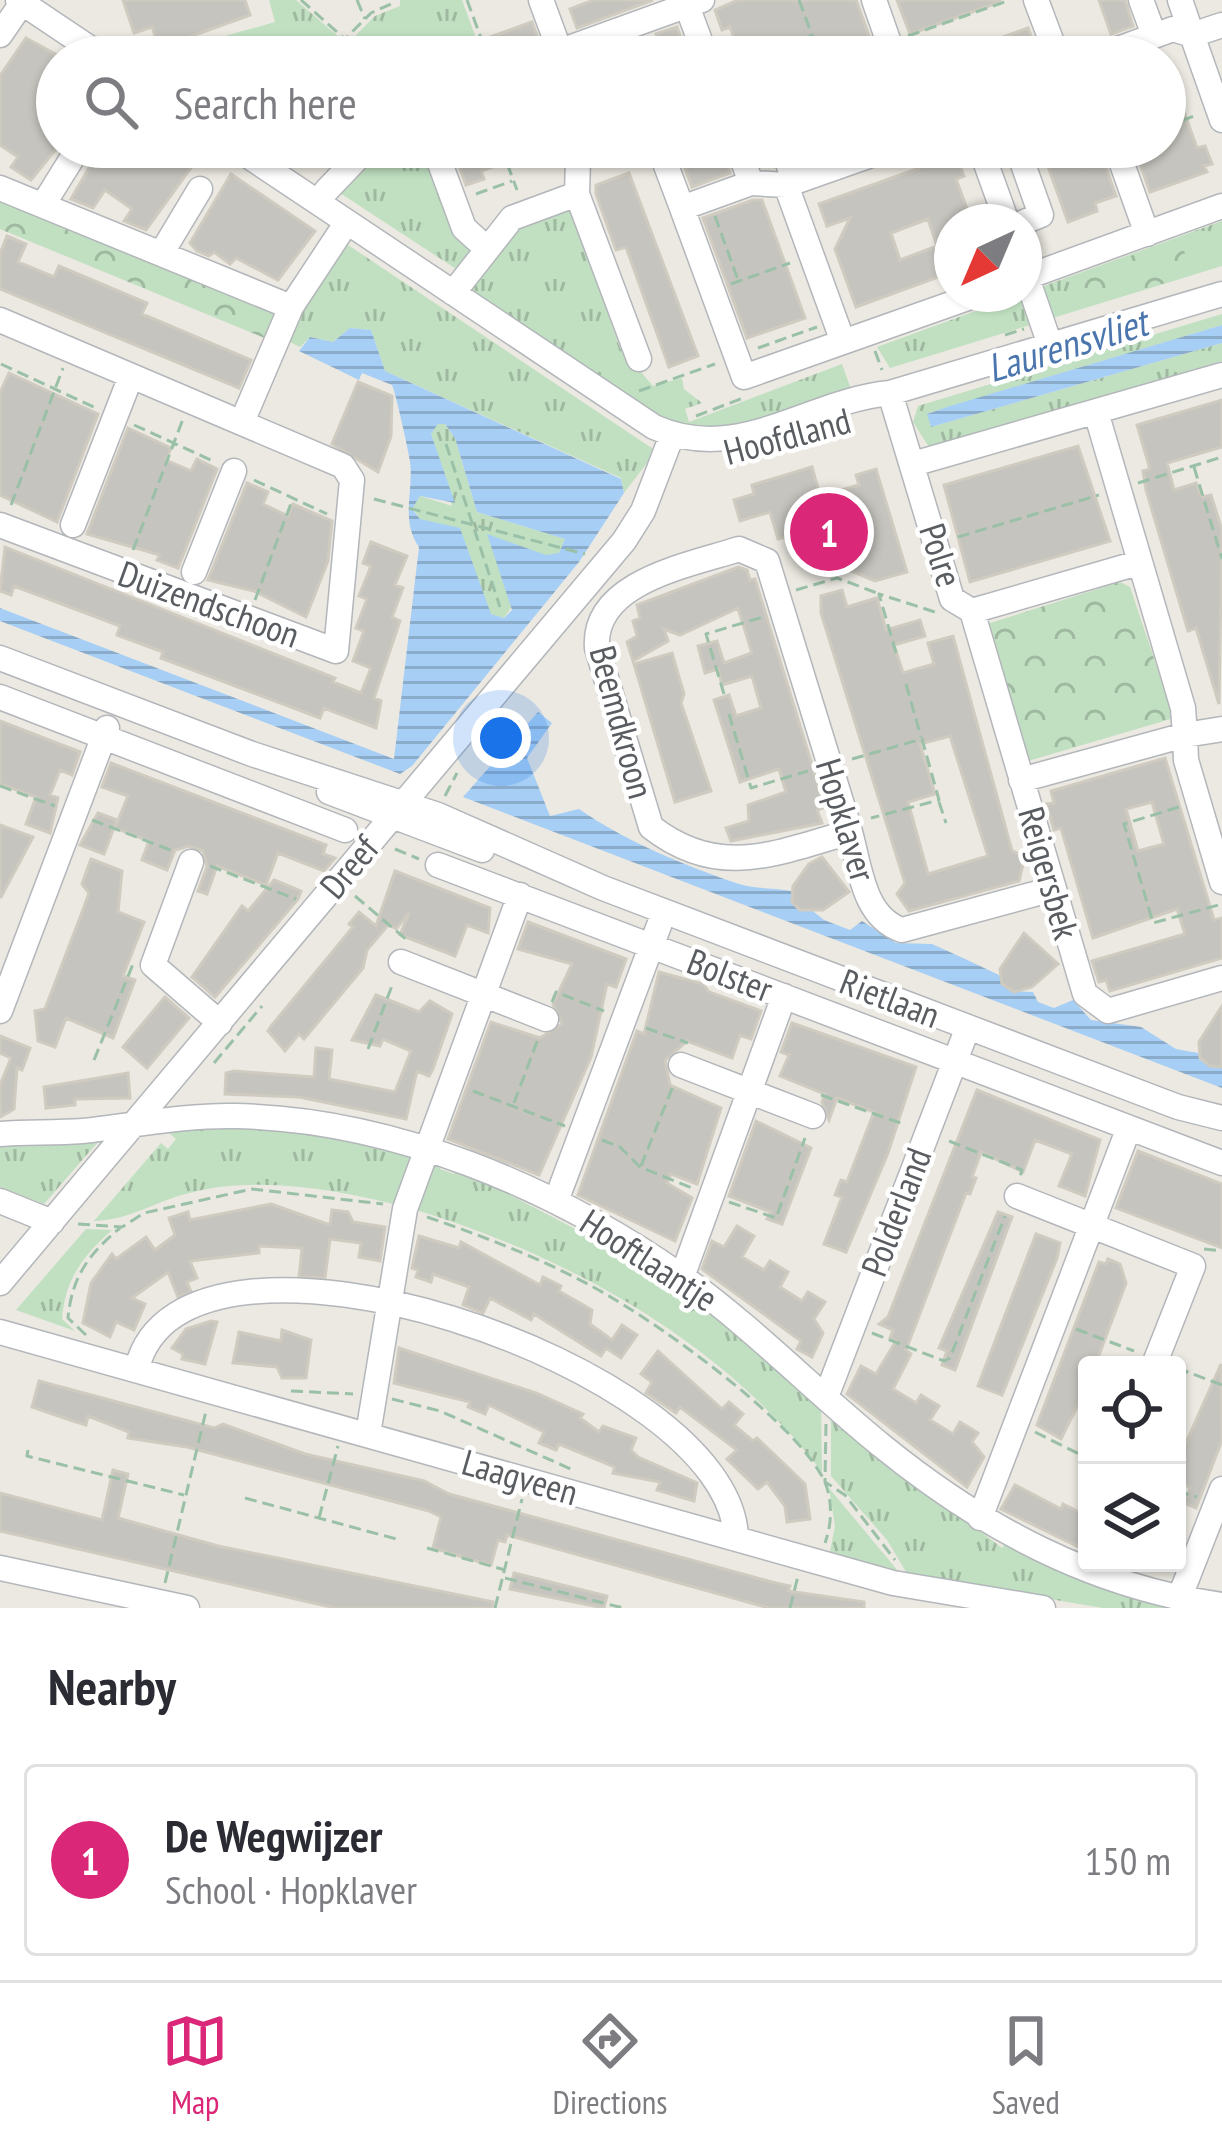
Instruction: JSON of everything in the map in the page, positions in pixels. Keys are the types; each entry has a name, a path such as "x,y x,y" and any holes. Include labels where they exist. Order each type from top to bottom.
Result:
{"street":[{"path":"542,0 551,36"},
{"path":"874,0 887,36"},
{"path":"1036,0 1050,36"},
{"path":"1141,0 1154,35 1173,29 1192,35 1222,25"},
{"path":"1180,0 1220,114"},
{"path":"0,35 20,1 72,36"},
{"path":"606,36 694,3 701,36"},
{"path":"43,206 66,168"},
{"name":"Hoofdland","path":"266,168 454,293 677,427 723,442 806,419 860,396 890,393 1222,293"},
{"path":"326,191 348,168"},
{"path":"442,168 464,228 486,248"},
{"path":"583,168 577,194 639,359"},
{"path":"667,168 744,387 937,312"},
{"path":"746,168 751,183"},
{"path":"787,168 811,255 852,348"},
{"path":"682,208 751,183 790,184 835,168"},
{"path":"988,168 1001,204"},
{"path":"1024,168 1037,204"},
{"path":"1123,168 1147,234"},
{"path":"0,188 291,308"},
{"path":"161,254 200,188"},
{"path":"454,293 512,218 577,194"},
{"path":"1042,269 1222,206"},
{"path":"2,326 242,422 291,308 347,222"},
{"path":"1038,312 1050,345"},
{"path":"913,464 1222,375"},
{"path":"73,525 130,376"},
{"name":"Polre","path":"890,393 936,543 964,607 1138,563"},
{"path":"1096,412 1183,708 1198,801 1222,882"},
{"name":"Duizendschoon","path":"2,526 336,651 352,480 343,466 242,422"},
{"name":"Dreef","path":"0,1282 65,1223 136,1123 635,525 677,427"},
{"path":"194,572 234,471"},
{"name":"Beemdkroon","path":"753,552 739,549 642,581 600,622 597,648 651,827 728,861 746,861 850,832"},
{"name":"Hopklaver","path":"753,552 767,561 873,910 886,925 902,930 1053,889"},
{"name":"Beemdkroon","path":"574,598 600,622"},
{"name":"Reigersbek","path":"964,607 1084,994 1108,1011 1222,978"},
{"name":"Rietlaan","path":"0,658 1178,1107 1222,1130"},
{"path":"0,697 105,732 345,830"},
{"path":"1021,780 1222,729"},
{"path":"0,1011 105,732"},
{"path":"185,857 152,965 220,1023"},
{"name":"Bolster","path":"438,865 1222,1163"},
{"path":"356,1431 374,1395 405,1209 520,895"},
{"path":"556,1201 664,912"},
{"path":"404,952 482,994 550,1008"},
{"path":"682,1277 784,997"},
{"name":"Polderland","path":"826,1397 968,1027"},
{"path":"681,1065 750,1091 817,1105"},
{"name":"Rietlaan","path":"1178,1107 1222,1118"},
{"name":"Hooftlaantje","path":"0,1134 256,1118 319,1124 424,1149 556,1201 682,1277 980,1518 1073,1567 1179,1599 1222,1605"},
{"path":"980,1518 1128,1130"},
{"path":"1016,1196 1193,1266 1165,1356"},
{"path":"0,1201 65,1223"},
{"path":"137,1368 156,1330 179,1309 203,1300 271,1293 390,1298 540,1348 594,1380 659,1426 715,1477 735,1513 736,1538"},
{"name":"Laagveen","path":"0,1333 736,1538 898,1592 1043,1608"},
{"path":"1179,1599 1222,1489"},
{"path":"0,1568 187,1608"}],"path":[{"path":"301,0 342,36"},
{"path":"357,0 364,19"},
{"path":"467,0 480,36"},
{"path":"799,0 812,35"},
{"path":"925,36 1010,0"},
{"path":"348,36 364,19 392,4"},
{"path":"1186,122 1220,114"},
{"path":"510,168 525,212"},
{"path":"454,202 514,180"},
{"path":"709,199 739,281"},
{"path":"712,291 811,255"},
{"name":"Hoofdland","path":"852,348 874,350 890,393"},
{"path":"2,526 70,350"},
{"path":"1,364 340,519"},
{"name":"Hoofdland","path":"677,427 744,387"},
{"path":"627,394 646,406"},
{"path":"130,574 136,554 132,553 190,400"},
{"path":"696,409 696,416"},
{"path":"446,444 500,607"},
{"path":"1128,486 1222,457"},
{"path":"1194,466 1222,559"},
{"path":"936,543 1106,493"},
{"path":"248,618 293,498"},
{"path":"392,504 595,556"},
{"path":"724,694 706,634 837,578 937,614 964,607"},
{"path":"879,594 896,652"},
{"path":"906,684 922,739"},
{"path":"0,786 315,907"},
{"path":"1198,801 1124,824 1153,923 1222,904"},
{"path":"946,823 940,803 950,802"},
{"path":"371,841 438,865"},
{"path":"353,895 404,952 368,1048"},
{"path":"94,1060 131,964 152,965"},
{"path":"512,1106 556,992 688,1044 640,1167"},
{"path":"449,1082 620,1147 640,1167 776,1217 817,1105"},
{"path":"92,1341 68,1318 70,1293 88,1254 122,1227 166,1207 252,1189 352,1197 405,1209 499,1242 614,1298 723,1376 792,1440 825,1481 845,1495 898,1592"},
{"path":"854,1325 944,1361 950,1358 1016,1196"},
{"path":"65,1223 122,1227"},
{"path":"1057,1322 1142,1356"},
{"path":"1186,1372 1222,1385"},
{"path":"161,1602 212,1390"},
{"path":"284,1390 374,1395 440,1412 577,1472"},
{"path":"790,1608 832,1522 825,1481 826,1397"},
{"path":"1018,1422 1078,1453"},
{"path":"319,1518 356,1431"},
{"path":"28,1450 27,1456 186,1496"},
{"path":"495,1608 527,1479"},
{"path":"245,1498 400,1540"},
{"path":"427,1548 505,1570"},
{"path":"503,1578 623,1608"}],"green space":[{"path":"269,0 296,0 338,36 225,36 275,22"},
{"path":"400,0 462,0 475,36 355,36 375,16 400,6"},
{"path":"354,168 435,168 474,249 456,269 334,189"},
{"path":"0,200 280,309 267,339 0,229"},
{"path":"571,209 620,348 653,386 682,378 684,389 702,403 685,409 689,422 842,364 852,392 724,435 664,423 467,291 520,227"},
{"path":"1222,221 1222,266 890,368 877,347 973,312 1042,312 1042,287"},
{"path":"1180,238 1192,275 1081,308 1073,277"},
{"path":"345,243 656,451 624,493 621,478 385,371 371,330 350,328 333,342 310,337 300,347 288,341 299,309"},
{"path":"1222,314 1222,325 929,413 931,427 1222,343 1222,361 929,447 913,422 918,406"},
{"path":"438,424 445,424 455,438 477,512 565,539 559,554 546,556 504,618 491,614 412,508 420,496 452,506 431,434"},
{"path":"1120,582 1130,587 1174,718 1028,761 987,624"},
{"path":"174,1126 282,1128 412,1152 401,1206 324,1190 244,1185 193,1192 94,1221 161,1143 168,1149 176,1139 168,1132"},
{"path":"104,1135 44,1204 0,1187 0,1143"},
{"path":"426,1157 439,1160 440,1169 454,1174 458,1168 668,1277 665,1283 675,1290 680,1286 700,1309 706,1303 821,1406 822,1472 738,1382 638,1309 528,1252 413,1209"},
{"path":"86,1229 112,1230 71,1280 62,1319 75,1331 16,1310"},
{"path":"831,1416 1002,1548 1006,1543 1181,1608 1103,1608 908,1575 887,1540 831,1476"},
{"path":"829,1488 898,1571 830,1552 835,1526"}],"water":[{"path":"1222,325 1222,343 931,427 927,414"},
{"path":"350,328 371,330 385,371 621,479 624,493 579,562 412,766 400,774 0,621 0,608 394,759 419,547 410,526 410,461 392,385 362,373 359,380 299,351 310,337 333,342","holes":["438,424 445,424 455,438 477,512 565,539 559,553 546,555 487,534 512,610 504,618 491,614 460,528 420,519 412,509 420,496 455,503 431,434"]},
{"path":"538,712 552,723 527,758 550,816 579,809 697,869 747,886 803,894 803,903 824,920 850,930 862,921 896,943 932,944 999,975 1010,991 1033,992 1038,1002 1054,1008 1073,1000 1091,1020 1141,1027 1176,1049 1198,1053 1211,1067 1222,1067 1222,1088 463,797"}],"building":[{"path":"123,0 245,0 250,15 192,36 155,36 152,27 134,33"},
{"path":"594,0 653,0 577,28 570,9"},
{"path":"738,0 856,0 869,36 733,36 730,27 722,30 715,10"},
{"path":"897,0 1000,0 1000,2 910,34"},
{"path":"1099,0 1125,0 1133,26 1111,34"},
{"path":"532,22 537,36 493,36"},
{"path":"677,27 680,36 657,36"},
{"path":"1028,28 1031,36 1006,36"},
{"path":"26,38 36,43 36,168 41,168 31,180 11,167 18,157 0,145 0,76"},
{"path":"1186,117 1197,148 1205,146 1212,164 1204,166 1207,172 1150,192 1141,168 1186,168"},
{"path":"89,168 191,168 146,230 124,221 132,209 105,190 93,208 71,199"},
{"path":"460,168 489,168 481,171 484,179 466,185"},
{"path":"685,168 728,168 730,173 692,187"},
{"path":"920,168 961,168 964,176 956,179 965,204 934,204 934,237 928,219 891,233 900,260 934,247 934,279 856,307 835,249 850,218 827,226 819,204"},
{"path":"1049,168 1106,168 1116,196 1095,203 1097,211 1068,222"},
{"path":"629,173 698,356 669,367 626,247 616,250 596,194 596,185"},
{"path":"231,174 315,231 278,280 236,258 230,264 214,252 209,256 197,251 190,243"},
{"path":"762,200 805,318 747,338 703,218"},
{"path":"7,236 26,244 18,262 54,277 59,266 147,303 142,314 251,360 239,388 0,289 0,254"},
{"path":"9,373 98,414 57,522 0,495 0,393"},
{"path":"358,382 392,396 391,436 378,472 332,444"},
{"path":"1222,400 1222,447 1167,463 1174,490 1196,483 1202,497 1211,495 1222,530 1219,704 1196,628 1188,631 1146,490 1143,471 1150,469 1137,425"},
{"path":"128,428 171,448 166,460 191,471 197,459 217,469 178,568 157,560 160,555 87,534"},
{"path":"1078,446 1110,541 970,582 944,485"},
{"path":"812,467 820,496 859,485 856,475 876,469 907,572 875,581 841,567 828,526 778,539 770,512 740,521 734,500 754,494 752,485"},
{"path":"247,483 268,492 263,504 288,516 293,504 332,521 328,561 306,617 254,591 208,580"},
{"path":"371,542 407,556 395,585 403,588 392,617 400,621 374,698 381,701 376,728 324,708 320,718 161,658 163,652 117,635 120,626 14,586 11,595 0,591 5,547 335,678 333,682 361,693 371,668 353,661 364,631 356,628 367,599 359,596 371,566 363,563"},
{"path":"738,567 747,570 750,580 755,579 825,807 817,810 822,823 731,841 726,828 749,821 748,805 786,792 779,769 740,782 714,700 729,695 736,716 761,708 752,676 722,685 718,669 705,673 698,646 717,641 724,663 752,653 738,608 680,635 664,629 668,641 633,661 627,642 637,636 633,621 640,618 637,605"},
{"path":"842,590 847,607 877,598 886,630 920,620 925,636 894,645 903,673 934,664 928,643 953,636 1012,851 1025,856 1019,881 909,911 897,894 905,883 821,613 821,596","holes":["950,736 988,856 928,874 908,802 935,794 920,744"]},
{"path":"672,653 684,694 681,703 711,791 675,802 634,664"},
{"path":"0,721 80,752 72,775 60,770 50,795 58,798 50,833 26,824 36,797 0,784"},
{"path":"1165,758 1214,920 1222,918 1222,958 1110,991 1106,980 1099,982 1092,961 1185,934 1177,909 1093,938 1061,828 1054,830 1046,804 1054,803 1051,791","holes":["1152,802 1164,844 1138,851 1126,809"]},
{"path":"111,763 326,845 323,854 335,858 324,871 278,853 266,885 217,866 207,894 198,891 207,867 203,851 189,846 175,850 167,870 142,860 149,841 115,828 128,796 102,787"},
{"path":"98,813 117,820 104,854 80,845"},
{"path":"0,825 33,837 1,897 0,897"},
{"path":"822,857 849,892 823,910 800,910 792,902 793,886 809,864"},
{"path":"91,859 122,871 118,912 144,922 123,976 135,980 113,1038 66,1018 55,1047 38,1041 35,1011 45,1009 84,907 89,893 82,884"},
{"path":"395,871 490,908 488,933 467,925 455,956 400,935 409,913 396,929 389,924 367,950 363,968 304,1039 299,1034 285,1051 268,1031 353,927 349,924 359,912 376,926"},
{"path":"274,880 301,891 298,899 215,997 192,977 242,906 248,911"},
{"path":"528,922 626,959 616,987 607,984 591,1057 539,1175 448,1139 491,1022 540,1038 562,1024 553,1004 572,964 518,949"},
{"path":"1024,933 1058,964 1032,987 1014,992 1002,984 1000,969"},
{"path":"659,972 703,984 709,992 761,1011 751,1039 740,1035 732,1058 687,1041 665,1060 670,1085 721,1108 697,1184 671,1174 667,1183 692,1198 675,1241 578,1195 637,1031 644,1034"},
{"path":"376,995 419,1012 430,1001 452,1014 429,1076 417,1071 406,1119 299,1097 225,1094 226,1073 234,1071 314,1077 316,1048 332,1050 329,1079 395,1092 411,1051 383,1039 380,1046 352,1040"},
{"path":"165,997 189,1018 147,1068 123,1047"},
{"path":"1222,1006 1222,1067 1210,1066 1200,1058 1199,1042"},
{"path":"792,1023 916,1067 888,1153 846,1252 824,1244 842,1197 835,1195 841,1180 847,1182 874,1112 837,1098 829,1120 822,1102 825,1094 780,1076 789,1055 781,1052"},
{"path":"0,1036 30,1048 22,1070 17,1068 14,1109 0,1117 0,1085 11,1058 0,1053"},
{"path":"128,1073 130,1098 75,1099 75,1105 46,1108 44,1087"},
{"path":"977,1090 1100,1140 1085,1196 1059,1186 1072,1154 1035,1140 1023,1172 981,1152 970,1194 966,1193 906,1350 911,1354 893,1389 916,1403 921,1395 939,1406 930,1420 953,1434 960,1422 978,1433 972,1442 984,1457 967,1487 847,1394 861,1366 876,1374 896,1341 890,1338 893,1330 879,1324 888,1317"},
{"path":"756,1121 811,1148 782,1224 767,1219 771,1212 729,1196"},
{"path":"1138,1151 1222,1184 1222,1248 1116,1208"},
{"path":"271,1204 330,1225 332,1210 348,1212 353,1222 385,1227 380,1261 359,1257 361,1243 330,1239 325,1278 299,1277 302,1248 259,1246 259,1253 190,1261 197,1278 187,1282 191,1292 178,1297 168,1272 132,1298 145,1304 134,1330 116,1322 110,1337 83,1323 91,1283 112,1254 116,1259 146,1237 155,1250 175,1235 169,1218 188,1212 190,1220"},
{"path":"998,1212 1012,1217 955,1370 942,1365 947,1351 939,1348"},
{"path":"737,1226 754,1236 742,1257 764,1270 770,1261 788,1272 780,1287 802,1301 808,1292 825,1302 814,1319 823,1333 812,1357 797,1349 801,1341 702,1269 712,1241 724,1247"},
{"path":"1036,1234 1060,1243 1057,1258 1002,1395 978,1386"},
{"path":"419,1236 459,1248 461,1242 540,1285 543,1277 561,1286 559,1291 592,1310 590,1324 612,1340 622,1325 637,1335 621,1358 606,1348 601,1356 534,1314 531,1320 490,1298 483,1313 463,1305 469,1287 433,1274 431,1282 416,1277 418,1270 412,1268"},
{"path":"1108,1259 1120,1264 1126,1283 1099,1356 1078,1356 1078,1405 1061,1439 1037,1425 1099,1262 1106,1264"},
{"path":"217,1322 205,1364 182,1359 183,1354 172,1348 186,1329"},
{"path":"282,1330 311,1340 306,1378 282,1378 277,1367 233,1363 239,1332 281,1341"},
{"path":"399,1348 536,1393 583,1414 580,1418 599,1432 603,1426 636,1438 631,1450 638,1457 697,1483 694,1501 657,1490 660,1482 613,1473 615,1467 559,1444 556,1450 539,1443 544,1432 489,1405 485,1414 468,1407 470,1402 394,1383"},
{"path":"658,1351 722,1409 729,1402 743,1414 734,1425 753,1441 757,1438 805,1484 810,1519 787,1522 785,1506 767,1482 758,1489 727,1459 737,1450 680,1407 676,1413 646,1393 652,1382 641,1374"},
{"path":"1221,1364 1222,1440 1196,1508 1186,1504 1190,1488 1186,1485 1186,1443"},
{"path":"39,1381 214,1428 223,1424 305,1454 424,1481 449,1494 790,1586 788,1591 864,1602 864,1608 769,1608 507,1535 505,1542 498,1540 491,1565 433,1548 441,1517 429,1511 187,1447 128,1438 129,1432 88,1416 86,1425 32,1407"},
{"path":"113,1470 128,1474 118,1518 218,1546 493,1602 492,1608 335,1608 0,1531 0,1493 102,1520"},
{"path":"1015,1485 1061,1509 1063,1504 1078,1512 1078,1547 1001,1509"},
{"path":"514,1573 607,1596 604,1608 510,1589"}],"place":[{"name":"De Wegwijzer","path":"829,532"}],"water label":[{"name":"Laurensvliet","path":"1067,345"}]}
